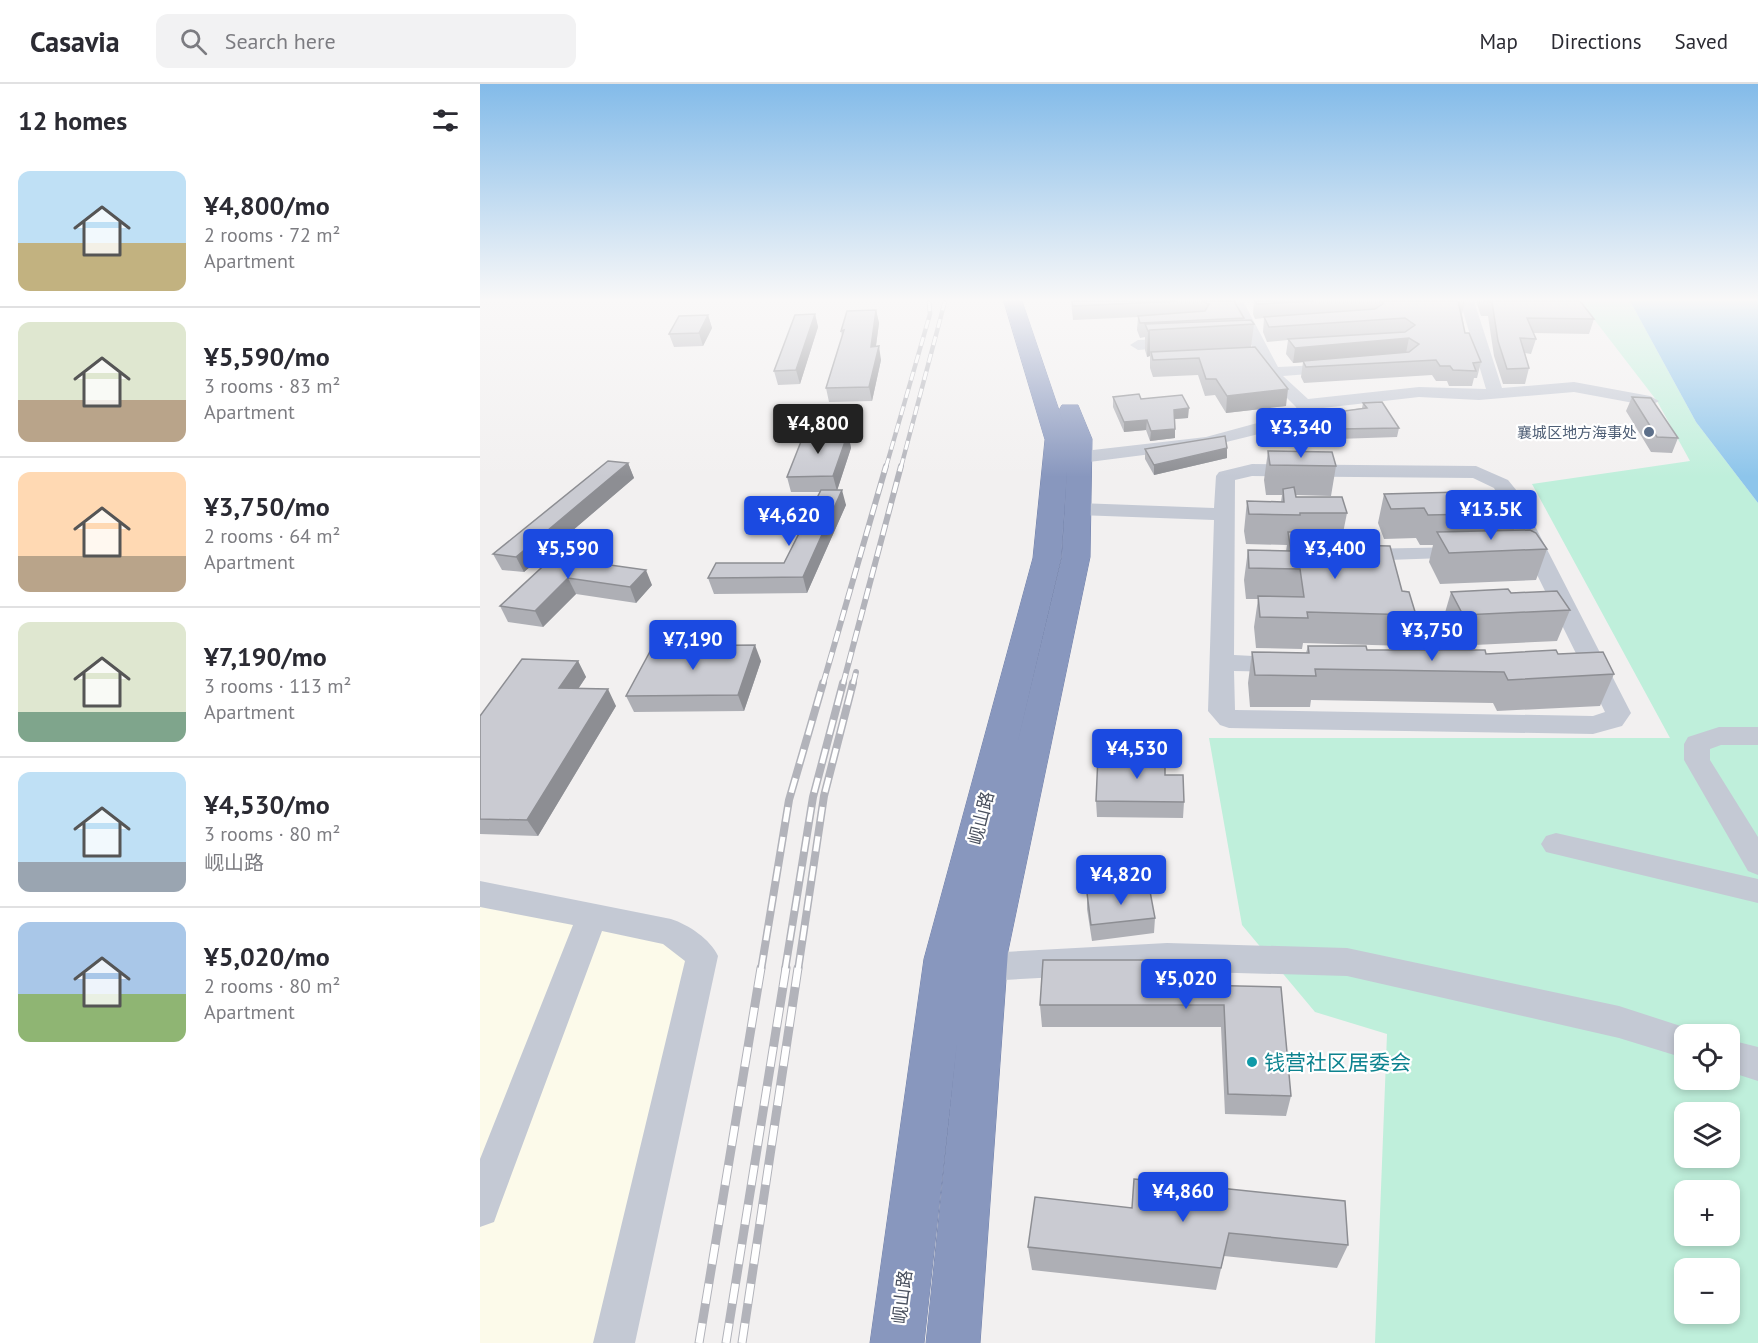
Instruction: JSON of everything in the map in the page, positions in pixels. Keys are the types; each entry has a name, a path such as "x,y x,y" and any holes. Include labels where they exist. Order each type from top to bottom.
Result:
{"highway":[{"name":"岘山路","path":"953,1343 987,951 1076,557 1078,509 1067,459 1057,440 1032,360"},
{"name":"岘山路","path":"897,1343 945,959 1047,558 1067,459 1080,439 1054,360"}],"street":[{"path":"1067,459 1206,442 1297,419 1307,414 1304,405 1277,380 1266,360"},
{"path":"1336,360 1351,365"},
{"path":"1485,360 1496,394"},
{"path":"1304,405 1419,392 1496,394 1574,387 1650,401"},
{"path":"1252,470 1476,472 1502,484 1537,550 1584,667 1618,713 1613,720 1593,725 1229,719 1221,711 1224,514 1226,476 1252,470"},
{"path":"1078,509 1224,514"},
{"path":"1514,551 1537,550"},
{"path":"1224,552 1247,553"},
{"path":"1338,555 1491,552"},
{"path":"1222,663 1306,664"},
{"path":"1758,736 1719,736 1697,744 1697,760 1758,863"},
{"path":"1556,844 1758,891"},
{"path":"480,894 672,932 702,956 614,1343"},
{"path":"480,1208 592,916"},
{"path":"986,968 1167,957 1347,962 1619,1022 1674,1039"},
{"path":"1740,1059 1758,1064"}],"shaded area":[{"path":"480,894 671,932 702,956 614,1343 480,1343"}],"green space":[{"path":"1625,360 1662,360 1696,422 1758,503 1758,1343 1375,1343 1387,1034 1315,1012 1242,925 1209,738 1670,738 1532,484 1690,461 1657,401"}],"water":[{"path":"1662,360 1758,360 1758,503 1696,422"}],"building":[{"path":"778,360 799,360 796,370 774,371"},
{"path":"835,360 876,360 869,387 826,388"},
{"path":"1200,360 1265,360 1288,389 1227,396 1216,379 1206,379"},
{"path":"1318,360 1480,360 1481,362 1473,363 1476,371 1453,370 1450,366 1440,366 1436,360 1306,367 1303,361"},
{"path":"1504,360 1527,360 1529,368 1507,369"},
{"path":"1139,394 1141,399 1182,395 1189,408 1174,410 1175,429 1151,431 1147,420 1124,422 1113,397"},
{"path":"1632,397 1651,398 1678,438 1657,437"},
{"path":"1382,402 1399,428 1339,429 1329,413 1367,408 1363,403"},
{"path":"848,433 833,476 787,477 804,434"},
{"path":"1225,436 1227,448 1154,465 1145,449"},
{"path":"1268,451 1332,452 1336,466 1270,465"},
{"path":"608,461 628,463 516,557 493,554"},
{"path":"1294,487 1296,497 1342,497 1347,513 1249,514 1247,501 1284,502 1283,489"},
{"path":"821,490 842,490 803,577 708,578 716,563 784,563"},
{"path":"1461,492 1464,497 1509,496 1520,513 1428,515 1424,508 1391,509 1384,494"},
{"path":"1530,530 1536,533 1547,549 1449,553 1437,532"},
{"path":"1288,532 1304,532 1306,544 1390,546 1402,591 1409,592 1416,615 1307,612 1308,618 1260,617 1258,596 1304,597 1300,569 1249,568 1248,550 1291,551"},
{"path":"553,557 646,570 630,587 568,578 535,611 500,606"},
{"path":"1508,589 1511,593 1557,591 1570,610 1463,615 1451,592"},
{"path":"755,645 738,695 626,696 653,646"},
{"path":"1308,646 1366,646 1367,650 1485,650 1486,654 1556,650 1558,654 1603,652 1614,674 1508,680 1504,672 1315,669 1316,676 1255,675 1252,652 1309,653"},
{"path":"522,659 578,661 559,688 608,689 527,820 480,819 480,716"},
{"path":"1098,756 1165,757 1165,775 1183,775 1184,802 1096,801"},
{"path":"1149,886 1155,918 1091,925 1087,893"},
{"path":"1043,960 1196,960 1197,985 1281,987 1291,1096 1228,1094 1224,1005 1040,1005"},
{"path":"1134,1179 1345,1201 1348,1245 1229,1233 1221,1268 1028,1247 1035,1197 1132,1208"}],"railway":[{"path":"886,467 917,360"},
{"path":"901,467 929,360"},
{"path":"823,684 886,466"},
{"path":"843,684 901,466"},
{"path":"853,684 856,672"},
{"path":"761,970 789,800 823,683"},
{"path":"785,970 813,797 843,683"},
{"path":"798,970 824,796 853,683"},
{"path":"699,1343 761,968"},
{"path":"726,1343 786,968"},
{"path":"742,1343 798,968"}],"place":[{"name":"襄城区地方海事处","path":"1649,432"},
{"name":"钱营社区居委会","path":"1252,1062"}]}
